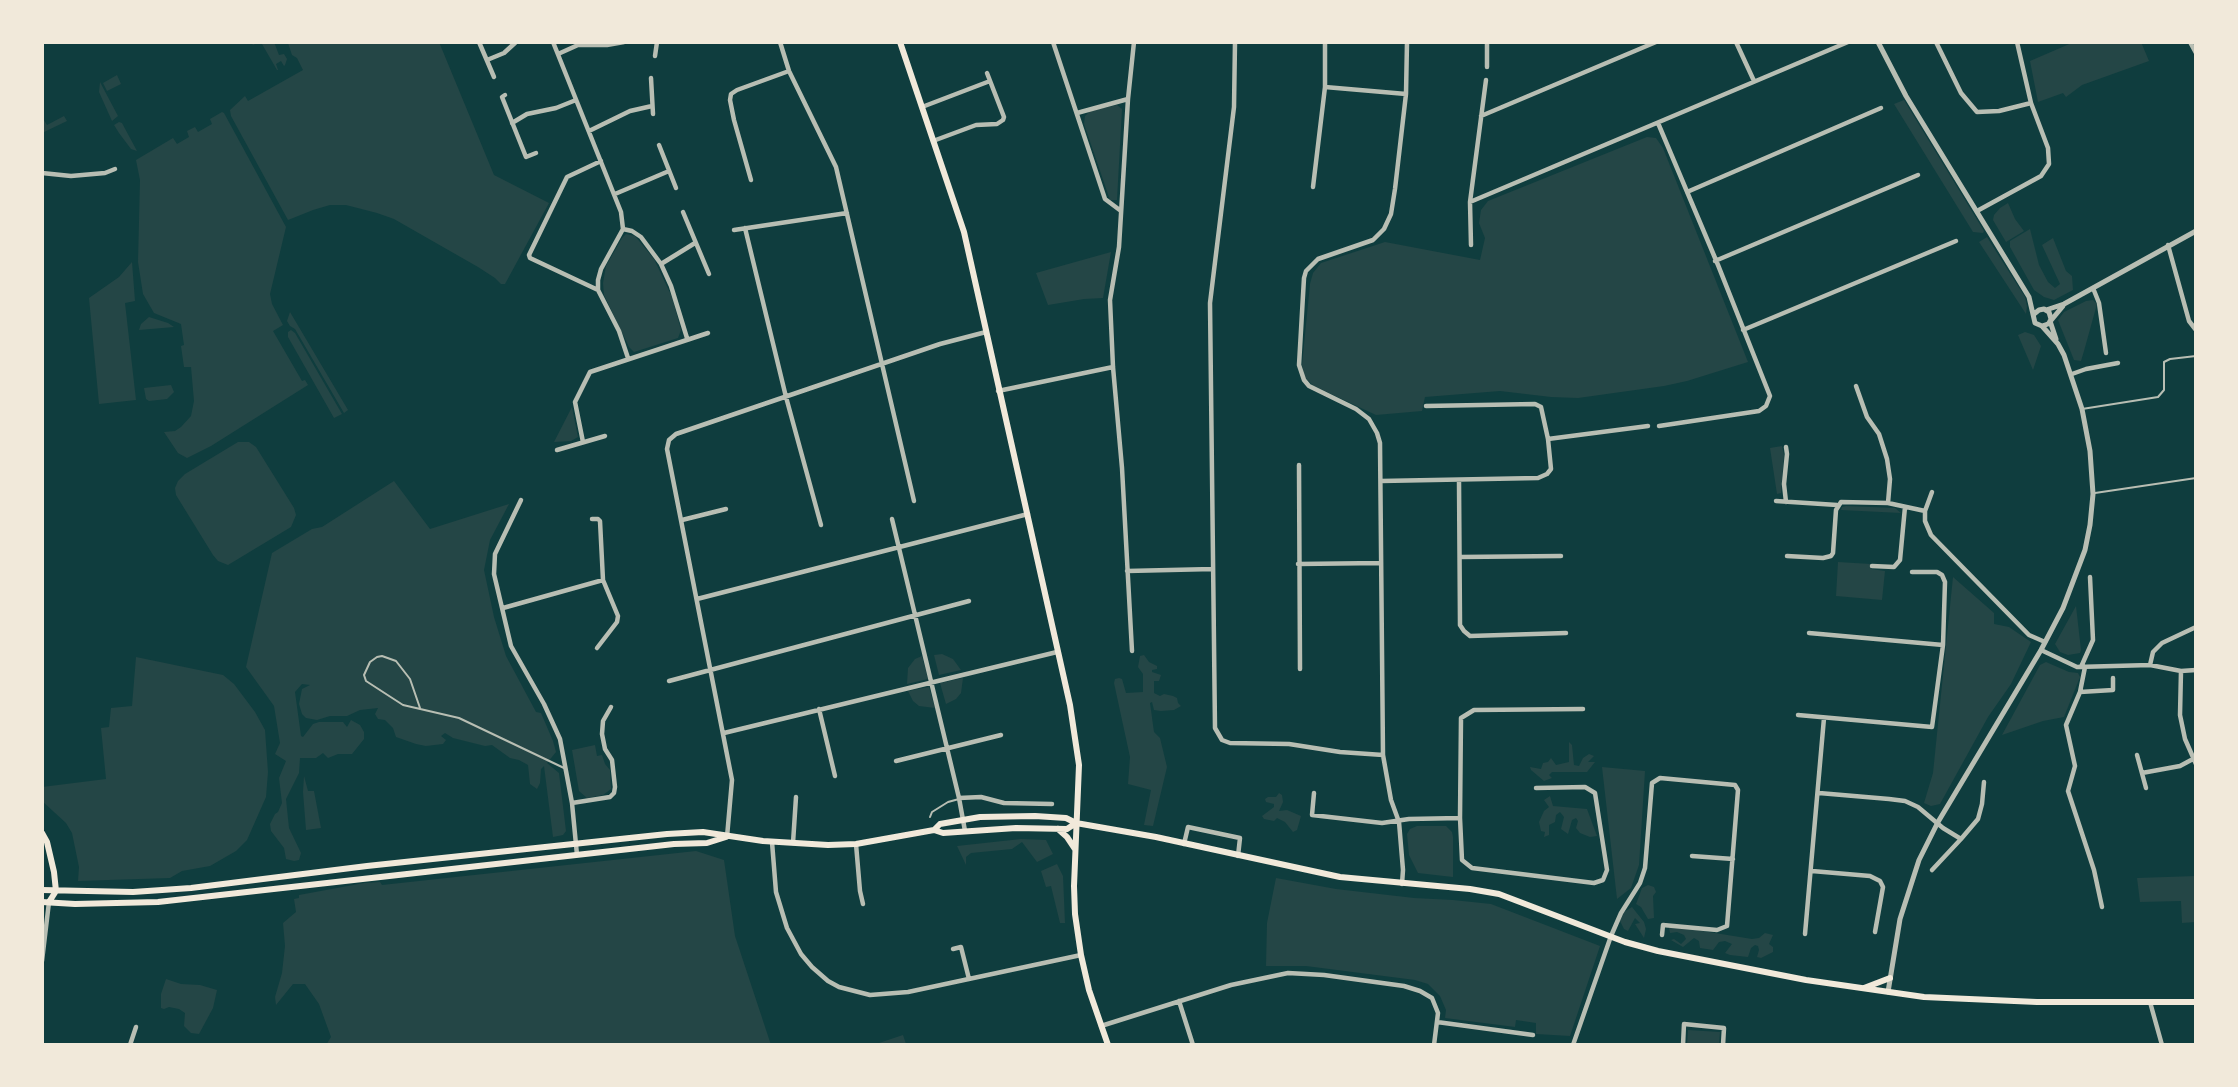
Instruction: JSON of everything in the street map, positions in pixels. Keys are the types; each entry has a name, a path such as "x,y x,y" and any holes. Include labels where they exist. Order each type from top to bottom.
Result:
{"main road":[{"path":"900,42 964,232 998,391 1028,514 1078,751 1075,914 1089,990 1108,1045"},
{"path":"934,830 940,824 963,819 1050,816 1066,818 1076,823 1100,826 1340,877 1470,889 1499,894 1658,951 1692,959 1888,992 1948,999 2196,1002"},
{"path":"45,902 42,890 133,892 263,880 483,853 699,832 772,842 856,844 934,830 943,833 1016,828 1067,829 1076,823"},
{"path":"1058,829 1067,837 1075,850"},
{"path":"42,833 54,872 56,891"},
{"path":"45,902 132,903 674,844 707,843 727,837"},
{"path":"483,853 485,865"},
{"path":"391,864 391,875"},
{"path":"263,880 265,890"},
{"path":"45,902 56,891"},
{"path":"132,903 133,892"},
{"path":"1863,988 1890,978"}],"street":[{"path":"479,42 494,77"},
{"path":"486,60 504,53 516,42"},
{"path":"553,42 621,212 623,229 601,269 598,290 619,331 628,358"},
{"path":"558,54 578,45 607,45 624,42"},
{"path":"656,56 657,42"},
{"path":"780,42 789,71 835,164 914,501"},
{"path":"1053,42 1105,199 1121,211"},
{"path":"1132,651 1110,300 1119,247 1128,99 1134,42"},
{"path":"1235,42 1234,107 1210,303 1215,728 1218,736 1230,743 1289,744 1340,752 1383,755"},
{"path":"1313,187 1325,87 1325,42"},
{"path":"1402,884 1399,822 1391,800 1383,755 1380,443 1369,420 1356,409 1309,386 1300,372 1304,278 1310,265 1318,259 1373,240 1384,229 1391,214 1406,94 1407,42"},
{"path":"1487,42 1487,67"},
{"path":"1481,116 1656,42"},
{"path":"1736,42 1754,81"},
{"path":"1470,202 1848,42"},
{"path":"1878,42 1906,96 2029,297 2035,322 2042,326 2058,344"},
{"path":"1935,42 1961,93 1977,112 1999,111 2031,103"},
{"path":"1977,211 2041,176 2049,164 2048,148 2031,103 2017,42"},
{"path":"2190,42 2196,53"},
{"path":"751,180 734,120 731,94 789,71"},
{"path":"933,141 976,124 1001,123 1004,117 987,73"},
{"path":"651,78 653,114"},
{"path":"1471,245 1470,202 1486,80"},
{"path":"922,107 990,81"},
{"path":"1325,87 1406,94"},
{"path":"505,95 502,97 526,156 536,153"},
{"path":"1077,113 1128,99"},
{"path":"512,123 527,114 556,108 576,100"},
{"path":"589,130 630,111 652,106"},
{"path":"1687,192 1881,108"},
{"path":"1658,123 1770,396 1767,406 1759,411 1659,426"},
{"path":"659,145 676,188"},
{"path":"598,290 530,258 529,255 567,177 601,161"},
{"path":"42,173 71,176 105,173 115,169"},
{"path":"615,194 669,171"},
{"path":"1715,261 1918,175"},
{"path":"683,212 709,274"},
{"path":"734,230 847,213"},
{"path":"745,228 786,398 821,525"},
{"path":"623,229 632,231 640,237 661,264 671,286 687,338"},
{"path":"2034,314 2039,309 2064,304 2196,231"},
{"path":"1743,330 1956,241"},
{"path":"661,264 695,243"},
{"path":"2168,245 2189,321 2196,330"},
{"path":"2093,288 2099,303 2106,353"},
{"path":"1888,992 1900,920 1909,885 1919,860 1938,822 2041,650 2063,608 2078,573 2089,534 2093,494 2090,451 2082,410 2072,374 2050,320 2050,314 2029,297"},
{"path":"2042,326 2064,304"},
{"path":"727,837 732,780 667,448 669,440 676,434 940,344 986,332"},
{"path":"583,442 575,402 590,372 687,338 708,333"},
{"path":"2072,374 2118,363"},
{"path":"998,391 1113,367"},
{"path":"1856,386 1867,417 1879,434 1887,459 1890,479 1888,503"},
{"path":"1381,481 1459,481 1543,477 1551,467 1544,412 1535,404 1426,406"},
{"path":"1548,440 1648,426"},
{"path":"557,450 605,436"},
{"path":"1786,447 1784,484 1786,502"},
{"path":"1299,465 1300,669"},
{"path":"1459,481 1460,625 1470,636 1566,633"},
{"path":"1932,492 1925,512 1926,527 1944,550 2030,635 2045,642"},
{"path":"521,500 495,554 494,574 511,646 552,719 560,739 572,803 577,855"},
{"path":"1776,501 1837,505 1846,501 1888,503 1925,512"},
{"path":"1787,556 1823,558 1831,556 1837,505"},
{"path":"1872,566 1894,567 1900,560 1905,507"},
{"path":"682,520 726,509"},
{"path":"697,599 1028,514"},
{"path":"592,519 600,521 603,580 618,616 617,622 597,648"},
{"path":"892,519 932,682 965,831"},
{"path":"1460,557 1561,556"},
{"path":"1298,564 1381,563"},
{"path":"1128,572 1213,569"},
{"path":"1798,716 1932,727 1942,645 1945,580 1937,572 1912,572"},
{"path":"2090,577 2092,640 2083,667 2080,692 2066,725 2074,766 2069,785 2069,798 2094,870 2102,907"},
{"path":"503,608 603,580"},
{"path":"669,681 969,601"},
{"path":"2150,665 2153,652 2162,643 2196,627"},
{"path":"1809,633 1942,645"},
{"path":"2041,650 2072,665 2083,667 2150,665 2181,671 2196,670"},
{"path":"724,733 1057,652"},
{"path":"2142,773 2195,762 2185,739 2180,715 2181,671"},
{"path":"2080,692 2113,690 2113,678"},
{"path":"572,803 610,797 614,793 612,760 604,749 602,734 603,721 611,707"},
{"path":"819,709 836,776"},
{"path":"1536,788 1585,788 1595,793 1607,870 1603,880 1594,884 1472,868 1462,860 1461,718 1474,710 1583,709"},
{"path":"1805,934 1824,718"},
{"path":"896,761 1001,735"},
{"path":"2137,755 2146,788"},
{"path":"1573,1045 1620,913 1640,883 1645,868 1652,783 1659,778 1735,785 1738,790 1727,926 1717,930 1663,925 1662,935"},
{"path":"1932,870 1978,819 1984,782"},
{"path":"1314,793 1312,815 1383,823 1409,819 1460,818"},
{"path":"1819,793 1905,801 1918,807 1943,828 1961,839"},
{"path":"793,843 796,797"},
{"path":"959,798 981,797 1004,803 1052,804"},
{"path":"795,810 804,811"},
{"path":"1185,844 1188,827 1240,838 1238,856"},
{"path":"772,842 776,892 784,919 801,954 828,981 839,987 870,995 908,992 1081,955"},
{"path":"856,844 860,891 864,904"},
{"path":"1692,855 1733,860"},
{"path":"1812,871 1870,876 1880,881 1883,887 1875,932"},
{"path":"42,962 45,902"},
{"path":"952,949 961,947 969,979"},
{"path":"1101,1026 1179,1000 1263,977 1288,973 1324,975 1404,986 1420,991 1432,999 1438,1013 1434,1045"},
{"path":"1179,1000 1193,1045"},
{"path":"2150,1002 2162,1045"},
{"path":"1437,1022 1533,1035"},
{"path":"1683,1045 1684,1024 1724,1028 1724,1045"},
{"path":"130,1045 136,1027"}],"lane":[{"path":"2082,410 2158,397 2164,390 2164,362 2170,359 2196,356"},
{"path":"2093,494 2196,478"},
{"path":"420,708 410,680 396,661 382,656 370,662 363,675 371,686 403,705 459,718 567,769"},
{"path":"930,817 932,812 959,798"}],"shaded area":[{"path":"251,42 274,42 279,55 284,54 287,59 285,65 281,61 276,64 277,70 262,44 253,45"},
{"path":"289,42 439,42 494,175 549,203 505,284 501,284 478,267 394,219 377,213 346,205 330,205 288,220 231,116 230,110 245,96 248,101 303,70 297,58 292,55"},
{"path":"2074,42 2141,42 2149,61 2082,85 2066,97 2063,93 2038,102 2030,61"},
{"path":"117,75 121,84 107,91 103,83"},
{"path":"100,82 118,116 112,121 99,92"},
{"path":"1904,100 1984,231 1983,233 1973,232 1894,104"},
{"path":"1117,105 1122,109 1117,200 1110,200 1084,124 1085,116 1090,111"},
{"path":"222,112 286,227 270,294 272,304 283,325 273,331 302,381 305,380 308,385 211,446 187,458 178,453 164,432 175,431 191,416 194,401 191,367 184,367 181,324 154,313 143,294 138,262 140,180 136,160 173,138 177,144 189,137 187,131 195,127 198,132 212,124 210,119"},
{"path":"64,116 67,121 42,133 42,117 47,125"},
{"path":"122,123 137,151 131,149 114,125"},
{"path":"1647,137 1656,138 1663,148 1748,362 1664,386 1578,398 1500,391 1425,397 1422,411 1376,415 1314,386 1305,378 1302,365 1310,284 1313,273 1321,263 1385,242 1480,260 1485,238 1479,223 1481,210 1488,201"},
{"path":"2008,203 2015,219 2024,231 2006,242 1993,220 2000,208"},
{"path":"2030,229 2039,265 2048,282 2055,288 2060,284 2042,245 2053,238 2066,271 2072,276 2073,290 2054,300 2034,290 2010,247 2010,241"},
{"path":"626,234 635,236 654,259 672,297 681,330 678,338 634,352 629,347 604,295 603,283 606,266"},
{"path":"1987,237 2025,297 2026,314 1979,242"},
{"path":"1111,252 1103,298 1048,305 1036,273"},
{"path":"132,262 135,301 125,303 136,400 99,404 89,298 119,277"},
{"path":"2093,300 2097,304 2081,361 2074,360 2058,320 2064,312"},
{"path":"290,312 348,410 344,413 295,329 287,321"},
{"path":"149,317 174,327 139,330 141,324"},
{"path":"291,330 295,333 342,414 334,418 288,337 288,332"},
{"path":"2025,332 2034,335 2041,346 2033,370 2018,335"},
{"path":"171,385 174,392 167,399 149,401 146,399 144,388"},
{"path":"572,407 578,437 571,441 554,442"},
{"path":"238,442 249,442 256,447 294,508 296,515 291,527 228,565 218,561 213,555 176,495 175,488 185,474"},
{"path":"1782,446 1784,455 1781,493 1777,494 1770,448"},
{"path":"394,481 430,529 509,504 490,540 484,570 494,617 506,656 536,712 541,713 553,741 556,752 547,763 559,773 566,831 563,835 553,837 544,766 541,769 537,789 530,784 528,765 510,758 492,745 485,746 453,738 445,733 441,736 446,740 443,744 426,746 416,744 396,737 393,728 385,720 378,719 375,714 378,708 360,710 347,716 330,716 317,720 306,718 299,704 302,689 310,685 302,684 295,692 301,736 303,737 313,724 319,722 343,722 347,727 351,720 360,725 364,732 364,739 352,754 338,754 328,758 323,753 316,758 300,758 299,773 286,799 289,828 301,853 299,860 286,859 284,848 271,831 270,824 282,803 279,778 286,761 275,754 280,743 274,706 246,667 272,553 312,529 322,527"},
{"path":"1846,506 1895,508 1901,513 1841,510"},
{"path":"1838,562 1871,564 1871,569 1885,571 1882,600 1836,596"},
{"path":"1953,577 1994,613 1994,624 2009,627 2031,642 2011,684 1988,717 1940,804 1931,806 1924,803 1933,773"},
{"path":"2076,606 2081,650 2080,653 2068,655 2060,652 2055,644"},
{"path":"942,654 953,659 961,670 939,675 934,655"},
{"path":"1144,655 1149,662 1157,666 1157,669 1152,672 1161,675 1159,681 1154,681 1154,693 1160,696 1164,694 1173,696 1177,698 1181,706 1174,710 1161,711 1154,710 1152,702 1150,703 1154,732 1160,738 1167,767 1153,826 1144,825 1151,790 1128,784 1130,757 1114,683 1115,679 1119,678 1122,679 1126,693 1143,692 1143,674 1138,667 1140,656"},
{"path":"922,656 928,679 907,684 908,668 915,659"},
{"path":"136,657 223,675 234,684 265,730 268,772 266,797 247,840 236,851 210,866 182,871 170,878 78,881 79,867 72,833 66,823 42,801 42,787 106,779 101,728 109,727 111,708 132,706"},
{"path":"2046,662 2069,672 2078,673 2080,677 2064,717 2043,721 2002,735 2040,665"},
{"path":"963,678 961,693 956,699 946,704 940,683"},
{"path":"929,687 935,708 919,706 913,701 908,691"},
{"path":"1569,742 1572,745 1574,765 1579,766 1583,758 1589,754 1594,756 1588,762 1595,762 1587,772 1552,772 1549,775 1552,778 1544,781 1531,770 1530,767 1541,769 1543,763 1548,762 1551,758 1556,765 1569,762"},
{"path":"595,745 597,756 602,755 610,770 611,789 603,795 587,798 579,791 572,750"},
{"path":"1602,767 1645,771 1639,865 1631,888 1617,899"},
{"path":"304,776 308,791 314,791 321,828 306,830"},
{"path":"1279,793 1282,795 1283,802 1279,811 1287,810 1301,816 1297,830 1293,832 1285,822 1277,818 1274,821 1264,819 1262,816 1274,807 1274,804 1266,802 1265,799 1276,797"},
{"path":"1550,796 1553,806 1587,809 1597,836 1590,837 1580,833 1576,828 1578,821 1576,818 1572,820 1568,834 1561,829 1564,817 1560,812 1556,815 1555,822 1549,825 1549,835 1544,837 1545,832 1541,831 1539,822 1544,811 1549,807 1544,800"},
{"path":"1417,826 1446,826 1452,832 1453,837 1453,877 1418,873 1409,855 1407,834 1410,829"},
{"path":"1021,839 1046,840 1053,854 1037,862 1022,842 1012,849 971,853 966,857 966,865 957,846"},
{"path":"696,851 724,860 735,936 771,1045 326,1045 331,1037 319,1004 305,984 293,984 276,1005 275,997 282,973 285,946 283,923 296,912 294,899 299,898 299,895 364,883 380,882 382,885"},
{"path":"1057,864 1063,876 1065,923 1060,923 1051,886 1046,887 1041,871"},
{"path":"2196,876 2196,922 2182,923 2181,901 2140,902 2137,878"},
{"path":"1276,878 1336,889 1491,904 1600,946 1570,1036 1536,1034 1536,1023 1516,1020 1515,1027 1445,1018 1446,1010 1440,996 1428,984 1415,980 1306,966 1266,966 1267,923"},
{"path":"1648,885 1654,887 1656,892 1653,896 1654,918 1648,919 1641,907 1636,904 1642,888"},
{"path":"1632,907 1644,922 1646,929 1644,938 1635,924 1640,923 1635,918 1628,931 1624,929 1620,921 1624,912"},
{"path":"1678,927 1752,939 1759,938 1765,933 1773,935 1769,944 1773,947 1773,952 1761,958 1757,957 1759,950 1755,945 1751,948 1748,957 1730,955 1725,953 1732,944 1725,941 1719,942 1713,950 1700,948 1699,941 1694,938 1683,947 1671,940 1674,939 1681,944 1686,939 1684,935 1677,932 1670,933 1669,928"},
{"path":"166,979 217,990 213,1008 199,1034 191,1033 184,1026 185,1013 179,1009 161,1008 161,994"},
{"path":"1688,1030 1720,1032 1719,1045 1687,1045"},
{"path":"903,1035 906,1044 875,1045 879,1043"}]}
